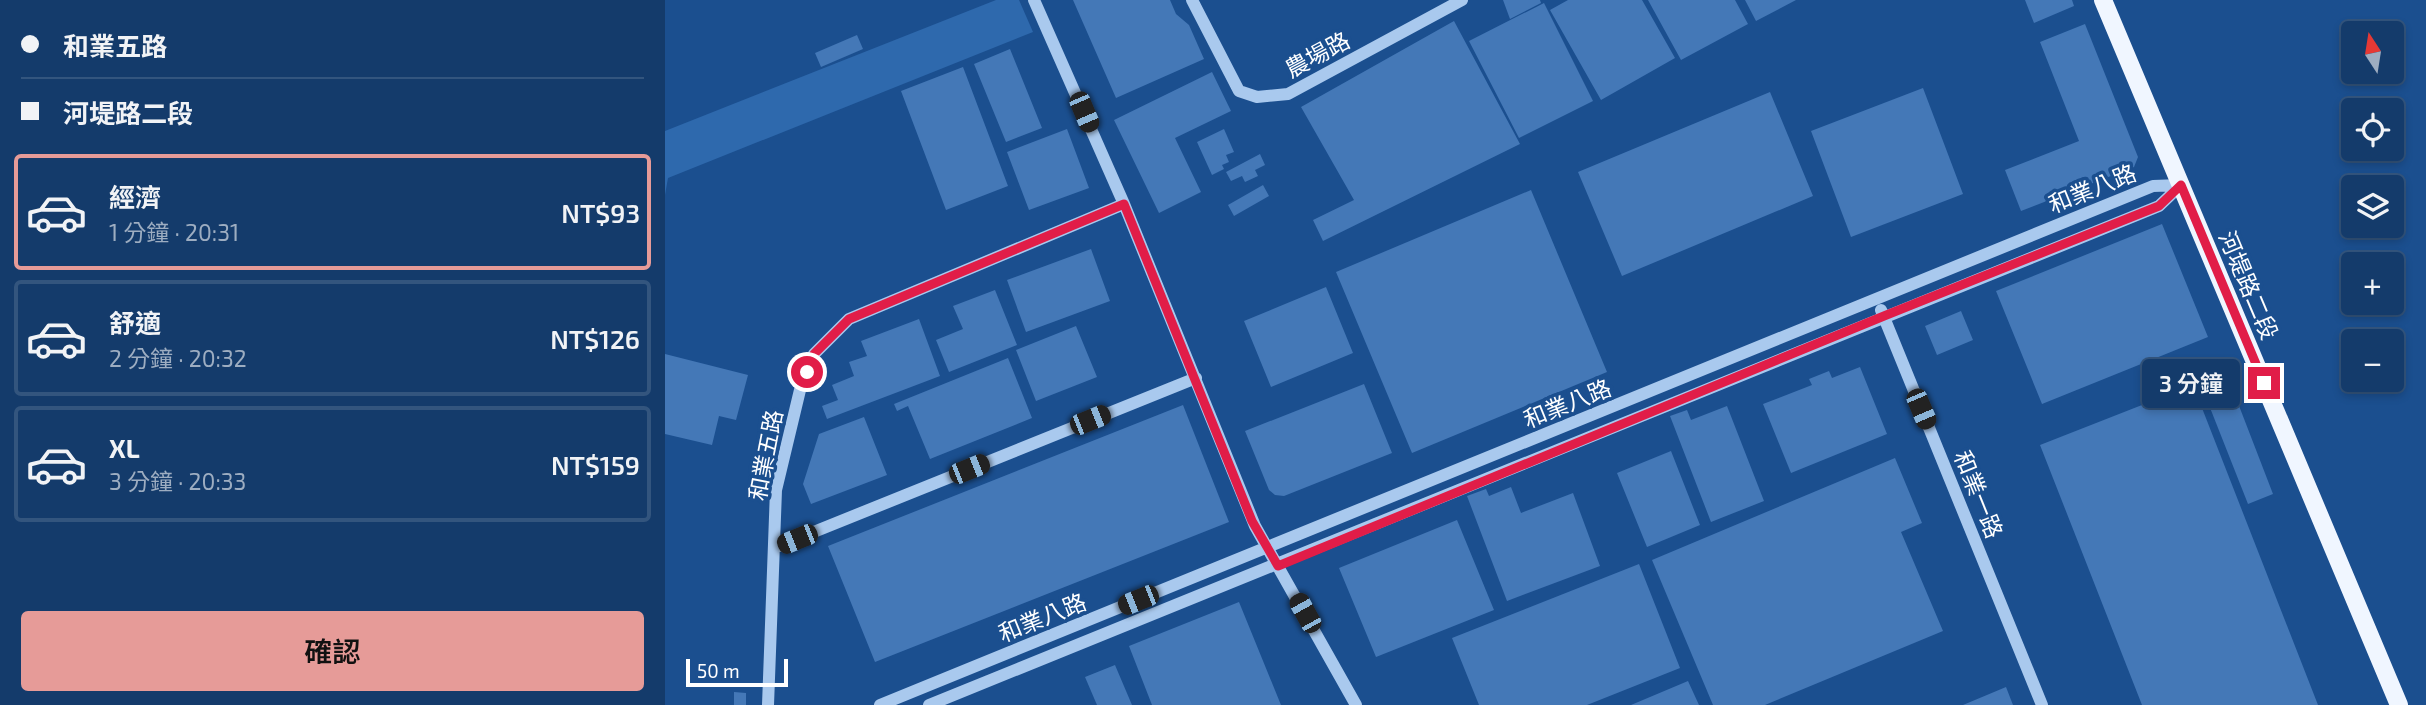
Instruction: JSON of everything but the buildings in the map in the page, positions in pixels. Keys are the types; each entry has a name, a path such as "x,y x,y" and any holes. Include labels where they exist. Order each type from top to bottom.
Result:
{"main road":[{"name":"河堤路二段","path":"2103,0 2399,705"}],"street":[{"path":"1034,0 1124,204 1252,521 1356,705"},
{"name":"農場路","path":"1192,0 1239,90 1257,97 1288,94 1462,0"},
{"name":"和業八路","path":"880,705 2153,186 2181,185"},
{"name":"和業八路","path":"929,705 1278,566 1884,316 2159,206 2181,185"},
{"name":"和業五路","path":"768,705 776,490 800,390 814,354 849,319 1124,204"},
{"name":"和業一路","path":"1877,300 2042,705"},
{"path":"773,548 1196,378"}],"shaded area":[{"path":"996,0 1019,0 1033,32 668,178 665,195 665,131"}],"route":[{"path":"807,372 814,354 849,319 1124,204 1252,521 1278,566 1884,316 2159,206 2181,185 2264,383"}]}
